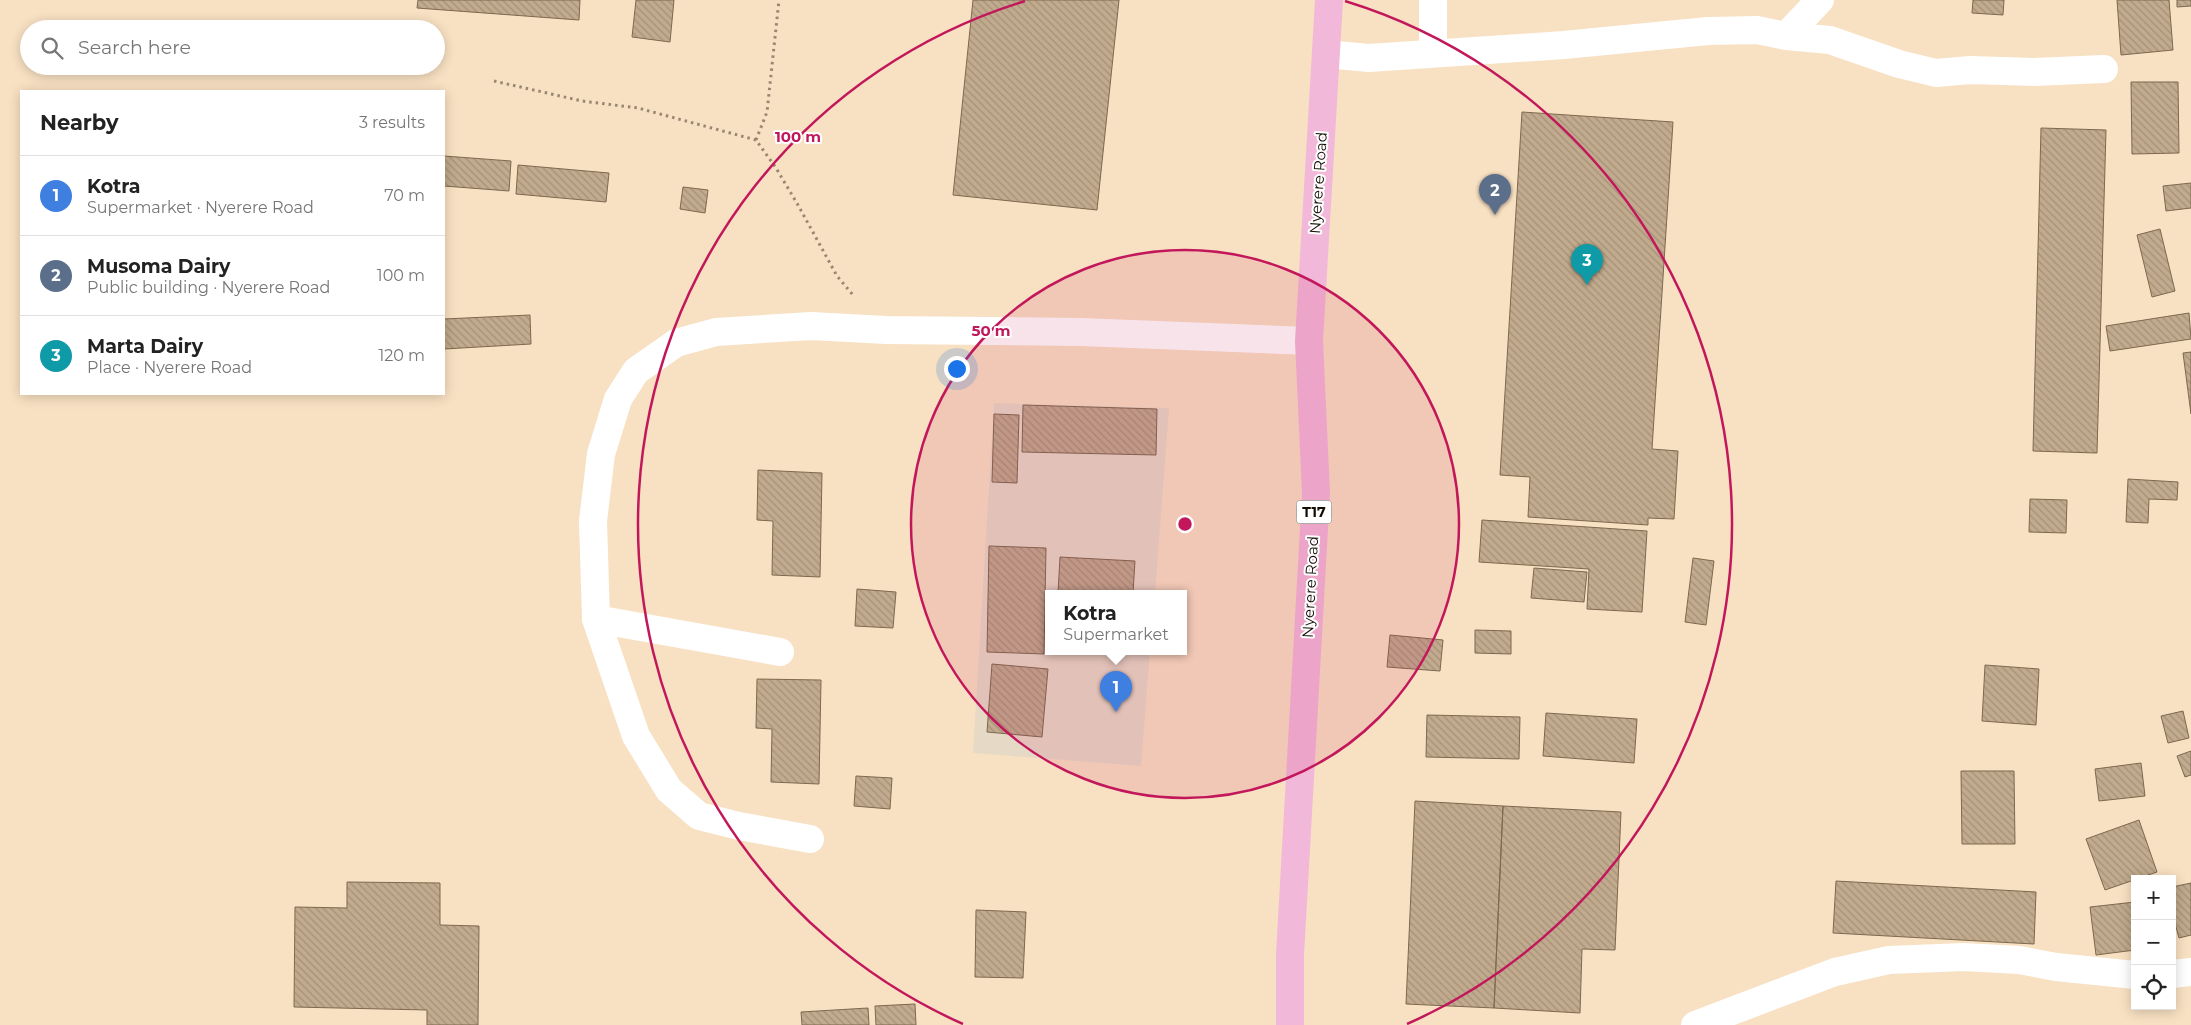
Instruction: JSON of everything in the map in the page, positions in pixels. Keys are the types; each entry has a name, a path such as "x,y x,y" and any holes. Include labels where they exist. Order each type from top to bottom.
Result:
{"main road":[{"name":"Nyerere Road","path":"1290,1025 1290,955 1316,493 1309,341 1329,0"}],"street":[{"path":"1433,0 1434,53"},
{"path":"1786,36 1820,0"},
{"path":"1326,54 1369,58 1564,45 1708,31 1757,30 1786,36 1830,40 1899,64 1936,73 1970,70 2034,72 2104,69"},
{"path":"810,838 738,826 699,816 669,790 636,736 596,619 593,521 601,454 618,399 636,371 676,343 716,332 810,326 886,330 1082,332 1309,341"},
{"path":"596,619 780,652"},
{"path":"1696,1025 1835,972 1889,960 1964,957 2019,960 2056,967 2131,975"},
{"path":"2176,974 2191,972"}],"path":[{"path":"756,140 767,112 779,0"},
{"path":"494,82 582,101 638,108 756,140 776,168 837,276 886,330"}],"shaded area":[{"path":"994,403 1169,408 1155,590 1045,590 1045,655 1150,655 1141,766 973,753"}],"building":[{"path":"418,0 580,0 579,20 417,8"},
{"path":"636,0 674,0 670,42 632,37"},
{"path":"973,0 1119,0 1097,210 953,195"},
{"path":"1973,0 2004,0 2003,15 1972,13"},
{"path":"2117,0 2169,0 2173,50 2121,55"},
{"path":"2177,0 2191,0 2191,6 2177,7"},
{"path":"2131,82 2178,82 2179,153 2132,154"},
{"path":"1522,112 1673,122 1652,449 1678,451 1674,519 1648,518 1648,525 1528,517 1530,477 1500,475"},
{"path":"2041,128 2106,130 2097,453 2033,451"},
{"path":"445,156 511,161 509,191 445,186"},
{"path":"518,165 609,173 606,202 516,194"},
{"path":"2191,183 2191,208 2166,211 2163,186"},
{"path":"683,187 708,190 705,213 680,209"},
{"path":"2160,229 2175,291 2152,297 2137,235"},
{"path":"2189,313 2191,339 2110,351 2106,326"},
{"path":"530,315 531,344 445,349 445,319"},
{"path":"2191,352 2191,414 2183,353"},
{"path":"1023,405 1157,409 1156,455 1022,452"},
{"path":"994,414 1019,415 1017,483 992,482"},
{"path":"758,470 822,473 820,577 772,575 773,521 757,520"},
{"path":"2128,479 2178,482 2177,500 2149,499 2148,523 2126,522"},
{"path":"2030,499 2067,500 2066,533 2029,532"},
{"path":"1482,520 1647,531 1642,612 1587,609 1589,569 1479,562"},
{"path":"989,546 1046,548 1044,654 987,652"},
{"path":"1060,557 1135,561 1133,590 1058,590"},
{"path":"1693,558 1714,561 1706,625 1685,622"},
{"path":"1534,568 1587,572 1584,602 1531,598"},
{"path":"857,589 896,592 893,628 855,626"},
{"path":"1475,630 1511,631 1511,654 1475,653"},
{"path":"1390,635 1443,640 1440,671 1387,667"},
{"path":"992,664 1048,669 1042,737 987,732"},
{"path":"1985,665 2039,669 2036,725 1982,721"},
{"path":"757,679 821,680 819,784 771,782 772,729 756,728"},
{"path":"2183,711 2189,738 2168,743 2161,716"},
{"path":"1546,713 1637,719 1634,763 1543,756"},
{"path":"1427,715 1520,717 1519,759 1426,757"},
{"path":"2191,751 2191,775 2185,777 2177,756"},
{"path":"2141,763 2145,796 2099,801 2095,769"},
{"path":"1961,771 2014,771 2015,844 1962,844"},
{"path":"856,776 892,778 890,809 854,806"},
{"path":"1415,801 1503,806 1494,1008 1406,1004"},
{"path":"1503,806 1621,812 1615,950 1582,949 1580,1013 1494,1008"},
{"path":"2139,820 2157,872 2148,875 2131,875 2131,881 2105,890 2086,839"},
{"path":"1836,881 2036,892 2034,944 1833,933"},
{"path":"347,882 440,883 440,925 479,926 478,1025 427,1025 427,1010 294,1007 295,907 347,908"},
{"path":"2191,883 2191,935 2179,938 2176,927 2176,886"},
{"path":"2131,902 2131,951 2096,955 2090,907"},
{"path":"976,910 1026,912 1023,978 975,977"},
{"path":"915,1004 916,1025 876,1025 875,1006"},
{"path":"868,1008 869,1025 802,1025 801,1012"}],"place":[{"name":"Musoma Dairy","path":"1495,215"},
{"name":"Marta Dairy","path":"1587,285"},
{"name":"Kotra","path":"1116,712"}]}
